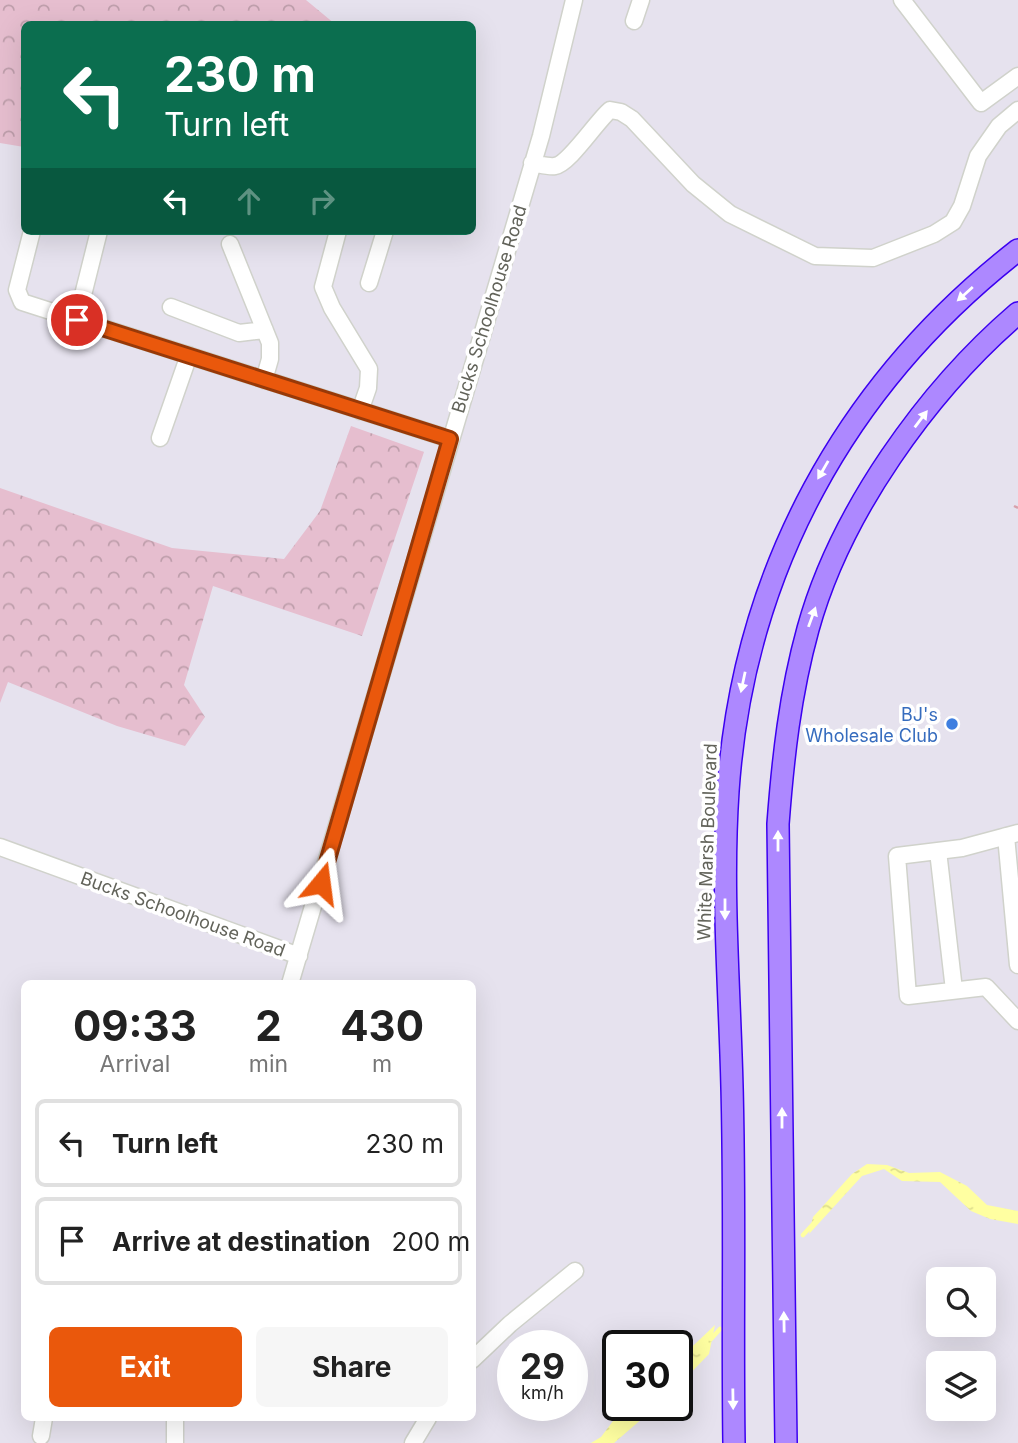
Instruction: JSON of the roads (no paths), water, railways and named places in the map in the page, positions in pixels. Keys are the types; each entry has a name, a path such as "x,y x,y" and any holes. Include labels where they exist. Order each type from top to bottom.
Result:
{"highway":[{"name":"White Marsh Boulevard","path":"734,1443 731,1057 724,880 733,745 749,655 786,547 810,495 850,427 886,378 926,332 963,295 1018,250"},
{"path":"786,1443 778,824 785,736 796,677 809,626 830,571 847,530 880,474 962,367 1018,313"},
{"path":"785,1390 793,1443"}],"street":[{"name":"Bucks Schoolhouse Road","path":"0,847 299,956 532,163 574,0"},
{"path":"634,21 641,0"},
{"path":"902,0 981,103 1018,75"},
{"path":"532,163 554,166 564,163 598,120 610,110 621,112 632,119 709,200 730,214 816,256 873,258 934,234 953,222 962,206 978,156 999,126 1018,110"},
{"path":"31,235 17,290 22,302 450,439"},
{"path":"77,320 98,235"},
{"path":"337,235 323,287 332,308 369,369 368,388 359,411"},
{"path":"369,283 384,235"},
{"path":"230,244 270,343 270,359 264,380"},
{"path":"171,307 239,333 265,330"},
{"path":"160,438 189,355"},
{"path":"1018,965 1012,835 938,851 897,856 908,996 986,987 1018,1021"},
{"path":"938,851 954,990"},
{"path":"291,980 299,956"},
{"path":"476,1356 510,1324 575,1272"},
{"path":"41,1436 44,1421"},
{"path":"175,1421 175,1443"},
{"path":"414,1443 426,1421"}],"water":[{"path":"867,1164 887,1165 909,1173 940,1172 967,1186 987,1205 1018,1211 1018,1224 990,1219 971,1211 940,1182 902,1181 884,1169 862,1176 809,1234 813,1217 852,1174"},
{"path":"715,1325 709,1354 693,1370 693,1346"},
{"path":"613,1421 639,1421 614,1443 591,1443 601,1437"}],"waterway":[{"path":"803,1235 815,1222"},
{"path":"711,1339 720,1329"}],"place":[{"name":"BJ's Wholesale Club","path":"952,724"}]}
